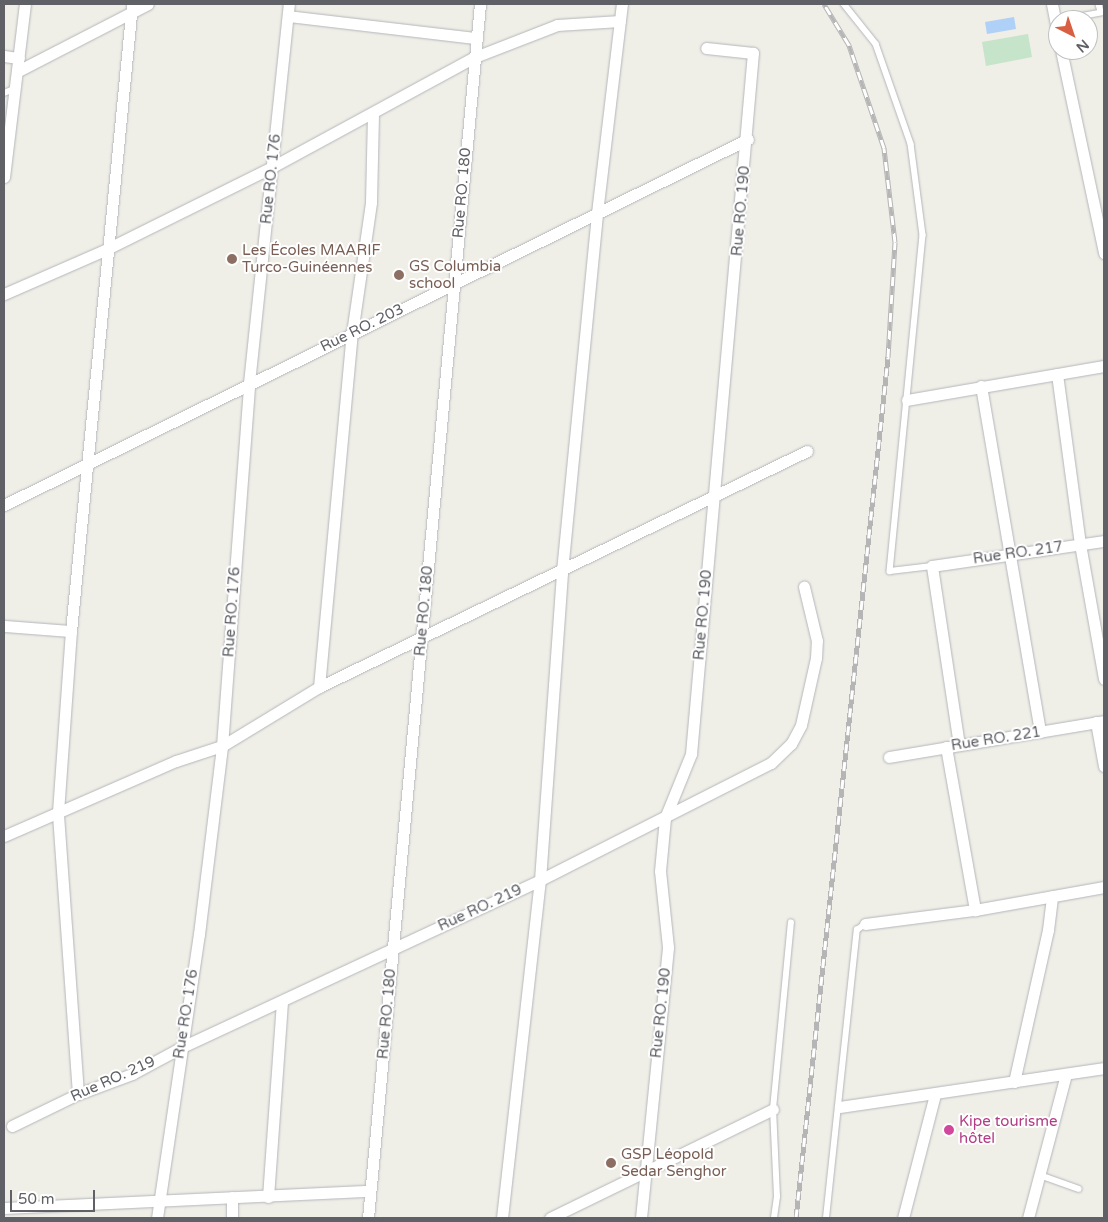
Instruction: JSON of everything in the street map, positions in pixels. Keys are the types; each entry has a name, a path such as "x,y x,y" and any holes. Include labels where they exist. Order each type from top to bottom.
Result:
{"street":[{"path":"4,177 9,91 18,70 25,4"},
{"path":"18,70 131,8 148,4"},
{"name":"Rue RO. 176","path":"157,1218 180,1048 199,934 222,746 249,383 289,4"},
{"name":"Rue RO. 180","path":"368,1218 480,4"},
{"path":"502,1218 540,880 562,571 597,213 622,4"},
{"path":"78,1094 58,812 71,631 86,463 131,8"},
{"path":"288,16 476,38"},
{"path":"4,294 107,249 272,167 475,57 557,25 620,21"},
{"name":"Rue RO. 190","path":"641,1218 668,947 660,871 665,818 691,754 748,139 754,53 706,48"},
{"path":"4,56 19,58"},
{"path":"1063,60 1104,253"},
{"path":"319,687 352,333 371,202 374,113"},
{"name":"Rue RO. 203","path":"4,505 748,139"},
{"path":"907,400 1104,366"},
{"path":"1057,374 1080,544 1104,679"},
{"path":"981,386 1040,732"},
{"path":"4,836 176,761 222,746 319,687 714,499 807,452"},
{"name":"Rue RO. 217","path":"932,566 1104,541"},
{"path":"932,566 959,745"},
{"name":"Rue RO. 219","path":"12,1126 78,1094 132,1074 180,1048 540,880 771,763 791,744 801,725 816,658 817,641 804,587"},
{"path":"4,626 71,631"},
{"path":"1100,722 1104,766"},
{"name":"Rue RO. 221","path":"889,757 1100,722"},
{"path":"946,747 976,910"},
{"path":"865,924 976,910 1104,887"},
{"path":"1014,1082 1048,930 1052,896"},
{"path":"268,1197 282,1001"},
{"path":"840,1107 1104,1068"},
{"path":"1028,1218 1066,1074"},
{"path":"903,1218 935,1094"},
{"path":"550,1218 773,1109"},
{"path":"4,1208 370,1192"},
{"path":"232,1197 232,1218"}],"lane":[{"path":"844,4 876,44 911,144 923,235 890,571 932,566"},
{"path":"1099,4 1103,12"},
{"path":"774,1218 777,1197 773,1109 791,924"},
{"path":"826,1218 840,1107 857,930 865,924"},
{"path":"1040,1175 1079,1189"}],"green space":[{"path":"1028,34 1032,57 986,66 982,42"}],"water":[{"path":"1014,17 1016,29 987,34 985,22"}],"railway":[{"path":"796,1218 888,357 895,242 884,148 849,45 824,4"}],"place":[{"name":"Les Écoles MAARIF Turco-Guinéennes","path":"232,259"},
{"name":"GS Columbia school","path":"399,275"},
{"name":"Kipe tourisme hôtel","path":"949,1130"},
{"name":"GSP Léopold Sedar Senghor","path":"611,1163"}]}
